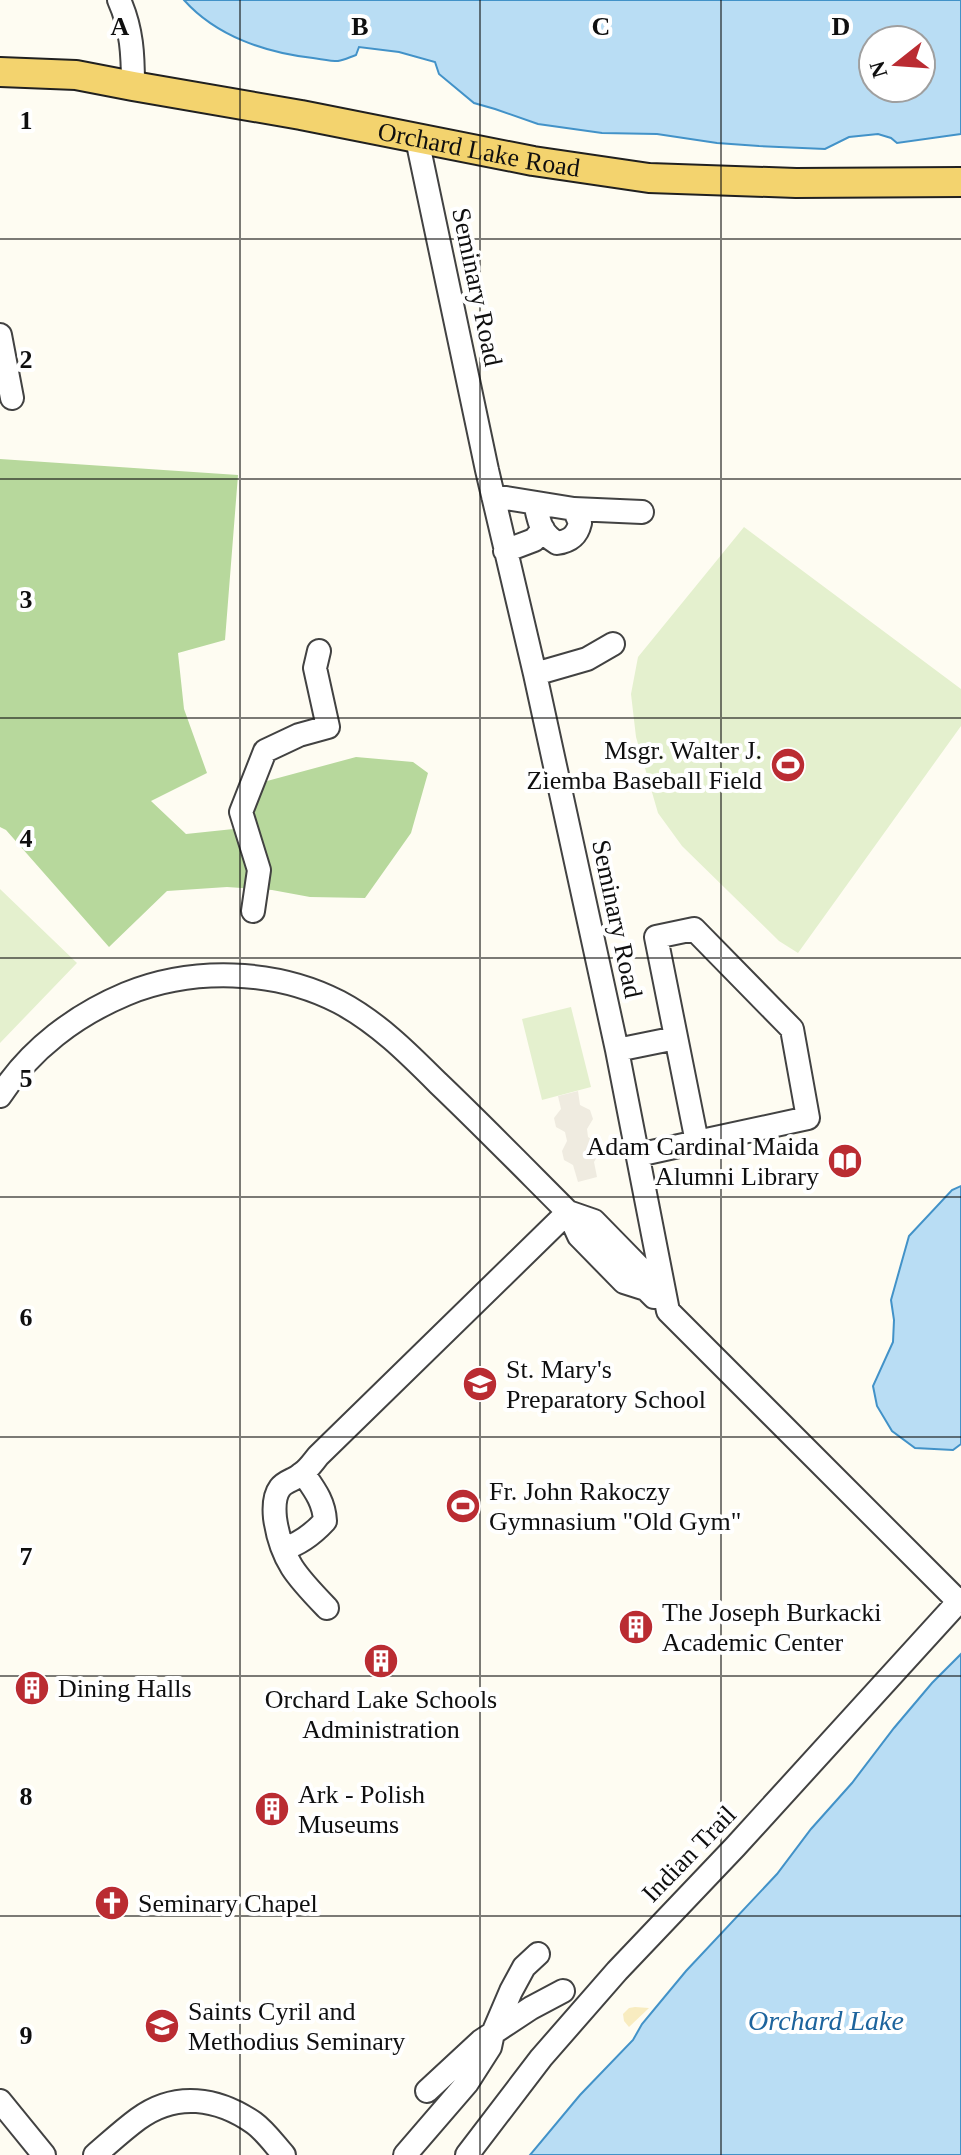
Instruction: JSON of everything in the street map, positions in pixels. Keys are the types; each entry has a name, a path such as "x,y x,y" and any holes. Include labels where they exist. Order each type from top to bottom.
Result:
{"main road":[{"name":"Orchard Lake Road","path":"0,72 76,75 558,165 649,178 796,183 961,182"}],"street":[{"path":"119,0 133,47 133,86"},
{"name":"Seminary Road","path":"417,139 617,1050 668,1311"},
{"path":"0,335 12,398"},
{"path":"493,496 574,509 642,512"},
{"path":"535,503 546,536 557,543 570,540 579,530 580,523 574,509"},
{"path":"505,551 534,540 543,529"},
{"path":"535,674 579,662 613,644"},
{"path":"253,911 259,870 241,812 265,751 299,735 328,727 315,668 319,651"},
{"path":"638,1155 808,1118 792,1029 694,929 656,937 697,1142"},
{"path":"0,1096 21,1068 56,1034 96,1008 136,990 206,976 245,976 307,989 339,1002 384,1033 445,1089 568,1212 579,1236 624,1282 646,1289 960,1600"},
{"path":"617,1050 676,1038"},
{"path":"327,1608 291,1568 278,1537 275,1512 278,1492 283,1484 303,1473 568,1212"},
{"path":"283,1549 314,1533 325,1521 324,1508 317,1492 303,1473"},
{"name":"Indian Trail","path":"467,2155 541,2058 617,1971 735,1847 960,1600"},
{"path":"405,2155 467,2083 490,2047 493,2033 524,1967 538,1954"},
{"path":"427,2091 481,2041 563,1991"},
{"path":"95,2155 140,2117 164,2105 189,2100 217,2103 256,2124 284,2155"},
{"path":"0,2101 44,2155"}],"green space":[{"path":"0,459 238,475 225,640 178,653 184,709 207,773 151,801 186,834 243,828 267,781 356,757 413,762 428,773 411,833 365,898 310,897 272,890 227,887 167,891 109,947 6,830 0,827"},
{"name":"Msgr. Walter J. Ziemba Baseball Field","path":"744,527 961,689 961,726 798,953 779,941 682,846 658,813 636,737 631,694 638,657"},
{"path":"0,889 77,963 0,1043"},
{"path":"571,1007 591,1087 542,1100 522,1019"}],"sand":[{"path":"635,2007 649,2008 629,2027 623,2014"}],"shaded area":[{"path":"578,1091 580,1105 590,1110 593,1119 587,1129 588,1137 598,1144 600,1152 594,1162 597,1177 578,1182 573,1165 564,1160 565,1132 556,1127 554,1118 561,1109 558,1096"}],"water":[{"path":"184,0 961,0 961,134 897,143 878,134 849,137 825,149 717,143 657,134 602,133 538,124 474,103 439,74 435,62 399,52 359,47 356,55 338,61 295,56 243,41 211,24"},
{"path":"961,1186 961,1444 953,1450 915,1448 892,1431 877,1406 873,1386 893,1342 891,1300 909,1236 952,1190"},
{"name":"Orchard Lake","path":"961,1654 961,2155 530,2155 580,2095 633,2040 642,2024 686,1971 777,1874 894,1728"}],"place":[{"name":"Msgr. Walter J. Ziemba Baseball Field","path":"788,765"},
{"name":"Adam Cardinal Maida Alumni Library","path":"845,1161"},
{"name":"St. Mary's Preparatory School","path":"480,1384"},
{"name":"Fr. John Rakoczy Gymnasium \"Old Gym\"","path":"463,1506"},
{"name":"The Joseph Burkacki Academic Center","path":"636,1627"},
{"name":"Orchard Lake Schools Administration","path":"381,1661"},
{"name":"Dining Halls","path":"32,1688"},
{"name":"Ark - Polish Museums","path":"272,1809"},
{"name":"Seminary Chapel","path":"112,1903"},
{"name":"Saints Cyril and Methodius Seminary","path":"162,2026"}]}
